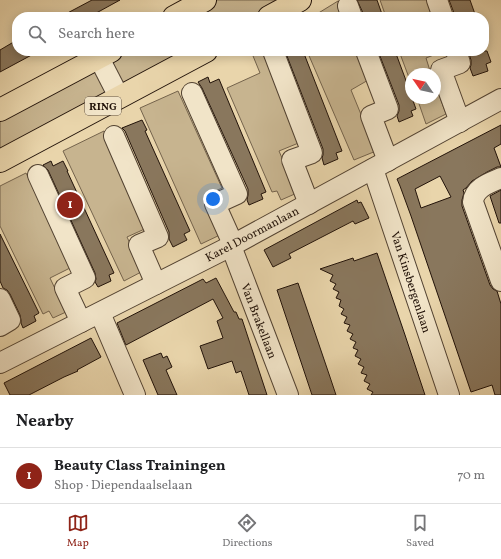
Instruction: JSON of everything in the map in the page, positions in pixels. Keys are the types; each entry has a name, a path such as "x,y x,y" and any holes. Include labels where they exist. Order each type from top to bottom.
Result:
{"main road":[{"path":"183,12 205,0"},
{"path":"277,12 300,0"},
{"path":"0,110 101,56"},
{"name":"RING","path":"0,161 197,56"}],"street":[{"path":"437,0 441,12"},
{"path":"106,56 119,97"},
{"path":"275,56 312,153 292,160 309,204"},
{"name":"Van Kinsbergenlaan","path":"368,56 388,109 371,116 381,165 449,395"},
{"path":"458,56 460,63 441,70 460,122"},
{"name":"Van Brakellaan","path":"192,93 236,194 215,204 232,245 288,395"},
{"name":"Karel Doormanlaan","path":"2,356 100,313 309,204 501,99"},
{"path":"114,136 158,237 139,245 156,284"},
{"path":"38,175 85,278 65,288 81,322"},
{"path":"501,178 480,188 476,192 473,202 501,281"},
{"path":"0,299 10,320 0,326"},
{"path":"100,313 135,395"}],"shaded area":[{"path":"214,0 291,0 270,12 192,12"},
{"path":"380,0 428,0 432,12 384,12"},
{"path":"338,1 343,12 320,12"},
{"path":"114,56 186,56 123,86 110,61"},
{"path":"253,56 264,56 301,142 279,151 297,193 281,200 277,191 272,192 227,88 260,73"},
{"path":"309,56 361,56 370,79 351,90 376,151 354,160"},
{"path":"401,56 431,56 426,58 429,68 405,68"},
{"path":"89,69 97,73 107,93 0,157 0,115"},
{"path":"178,91 222,188 205,196 222,234 201,244 140,108"},
{"path":"441,100 446,114 426,124 419,104 441,104"},
{"path":"104,131 149,227 127,237 143,271 124,281 63,151"},
{"path":"26,173 72,267 50,278 66,312 53,318 49,311 43,314 0,226 0,186"}],"building":[{"path":"92,0 120,0 98,12 69,12"},
{"path":"357,0 377,0 381,12 363,12"},
{"path":"449,0 470,0 474,12 454,12"},
{"path":"12,43 12,56 30,56 0,72 0,50"},
{"path":"287,56 305,56 342,151 336,153 338,159 324,165 322,158 323,149"},
{"path":"380,56 397,56 405,78 405,104 414,104 416,109 411,111 413,116 399,122 397,116 399,105"},
{"path":"470,56 489,56 491,62 486,64 488,71 473,76 470,68 471,60"},
{"path":"208,77 210,83 219,79 266,192 261,194 263,199 249,205 247,200 248,189 198,82"},
{"path":"142,120 147,130 145,131 190,231 184,234 187,240 173,247 169,239 169,232 125,131 122,128"},
{"path":"501,125 501,144 494,148 501,167 497,167 472,181 463,190 462,206 490,285 497,291 501,304 501,395 495,395 492,385 471,392 397,179","holes":["440,176 451,197 421,208 415,189"]},
{"path":"51,161 53,166 63,161 114,273 109,275 111,281 98,287 95,282 95,273 48,170 43,165"},
{"path":"501,190 501,223 499,223 490,196"},
{"path":"357,200 358,203 361,202 369,218 355,224 353,221 289,254 291,258 273,267 264,250"},
{"path":"0,234 39,313 34,316 36,321 23,328 20,315 10,294 3,288 0,281"},
{"path":"377,253 425,395 371,395 373,392 367,389 370,384 364,381 367,375 361,373 364,367 358,364 361,359 355,356 358,350 353,348 356,342 350,339 353,334 347,331 350,325 344,323 347,317 341,314 344,309 339,306 341,300 336,298 339,292 333,289 336,284 330,281 333,275 320,269 353,258 354,261"},
{"path":"216,278 234,312 236,312 239,319 242,319 267,395 249,395 241,371 236,373 232,361 208,369 200,346 223,338 217,321 223,318 213,299 126,345 125,343 117,323 203,279 206,283"},
{"path":"298,283 336,395 312,395 277,290"},
{"path":"91,338 101,357 77,370 78,371 29,395 10,395 4,383"},
{"path":"161,353 163,358 167,356 172,367 166,370 177,395 158,395 143,360"}],"place":[{"name":"Beauty Class Trainingen","path":"70,205"}]}
